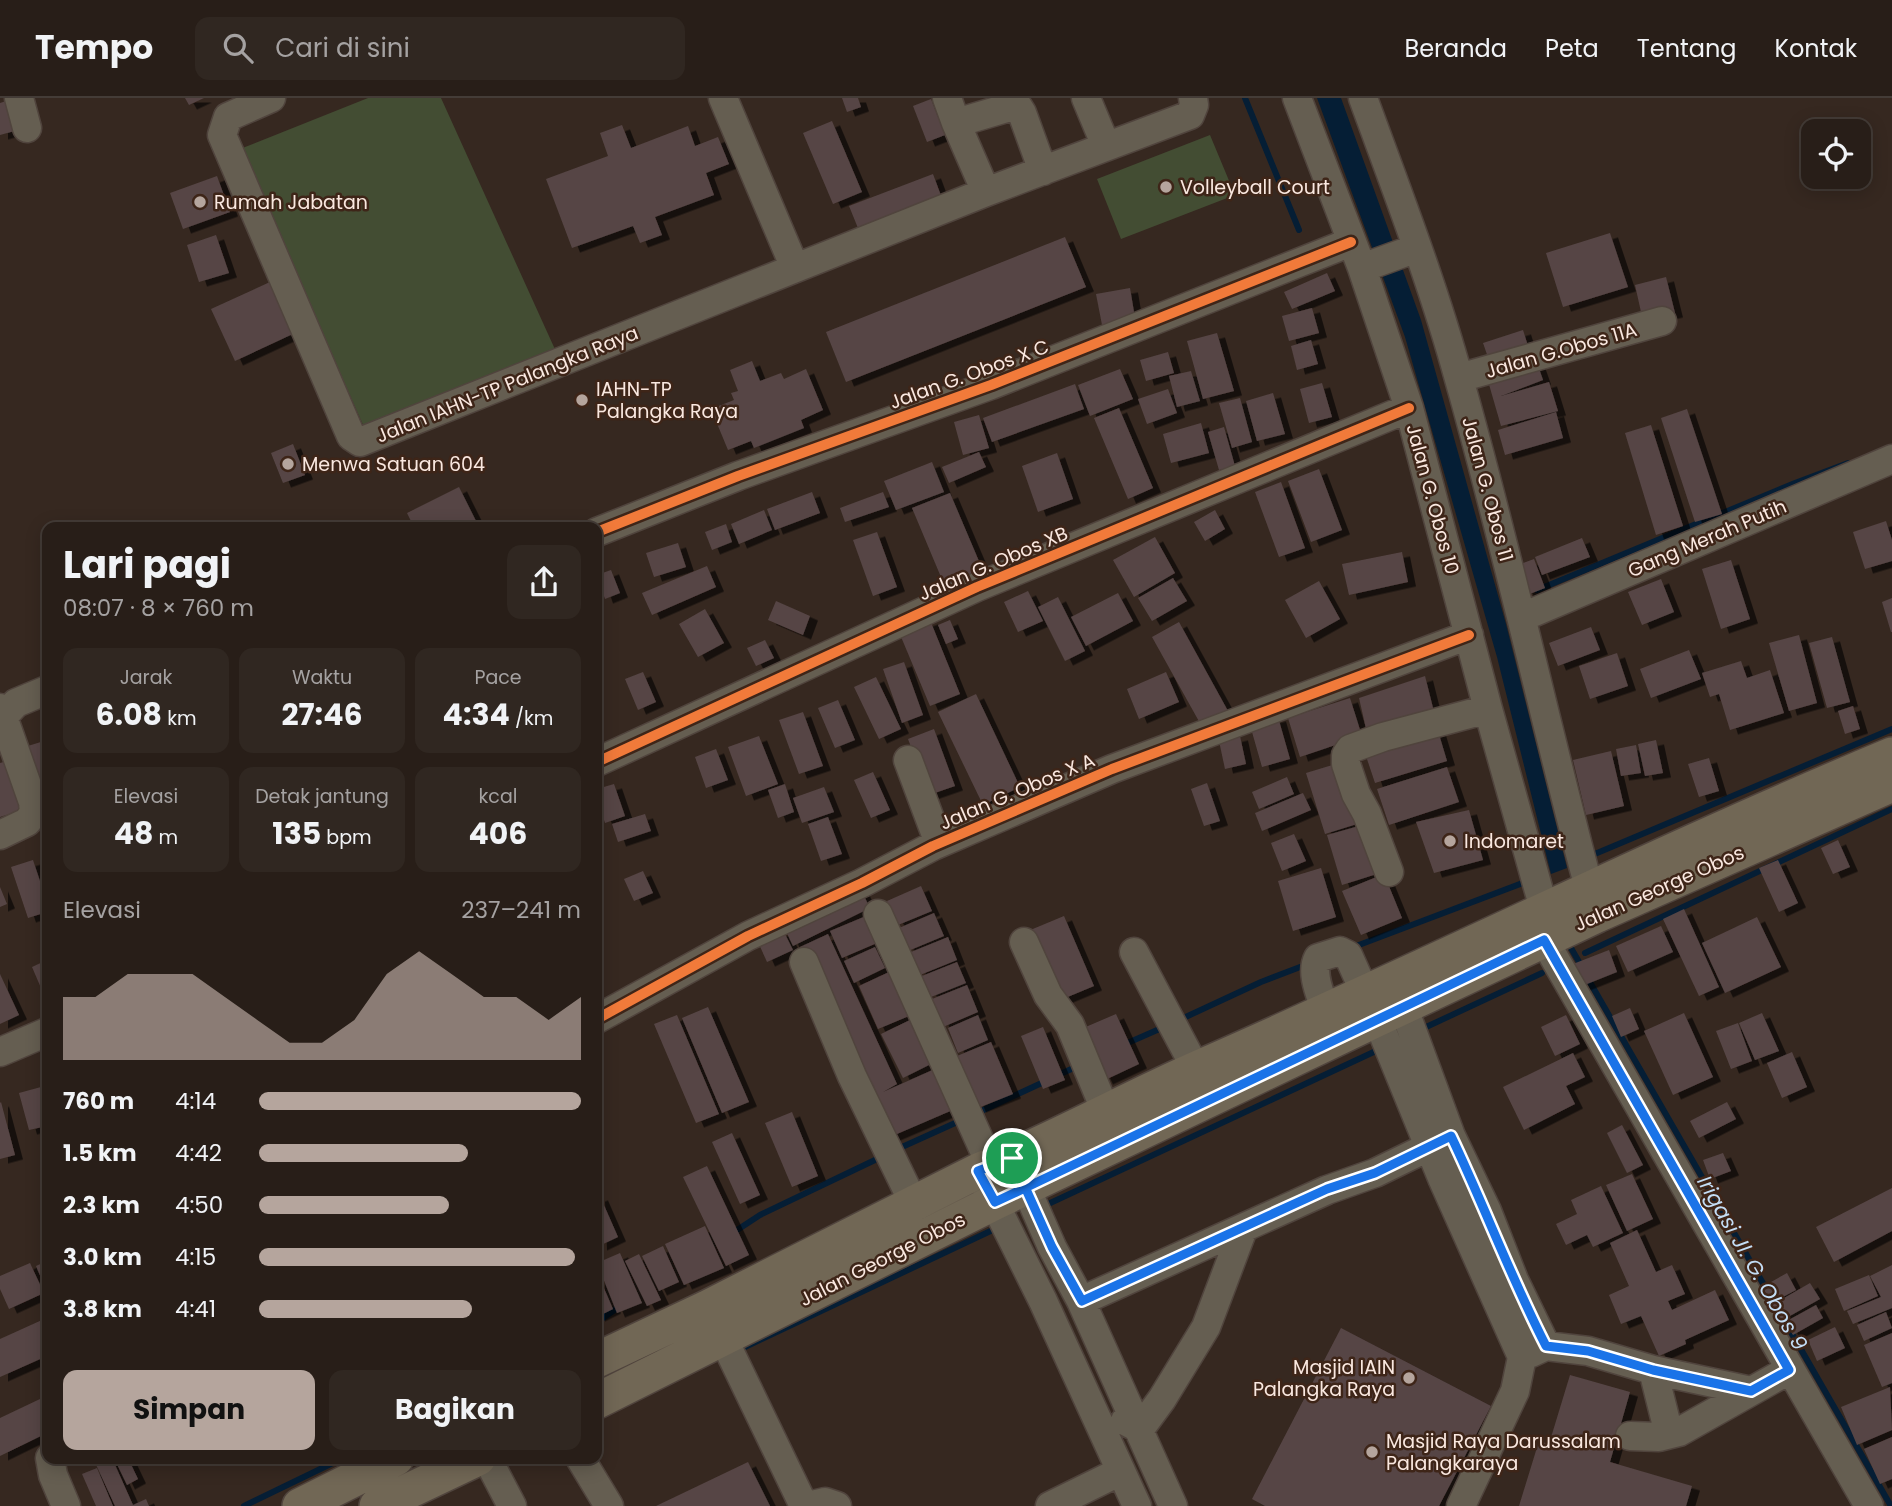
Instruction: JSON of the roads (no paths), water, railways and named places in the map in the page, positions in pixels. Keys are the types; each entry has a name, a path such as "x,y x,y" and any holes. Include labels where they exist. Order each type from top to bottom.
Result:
{"main road":[{"name":"Jalan George Obos","path":"602,1358 708,1308 914,1204 1002,1171 1382,1006 1584,871 1892,755"},
{"name":"Jalan George Obos","path":"1540,902 1892,784"},
{"name":"Jalan George Obos","path":"602,1398 995,1202 1002,1171 1106,1112 1326,1012 1382,1006"},
{"path":"300,1506 374,1464"},
{"path":"377,1506 465,1464"}],"street":[{"path":"19,98 27,128"},
{"name":"Jalan IAHN-TP Palangka Raya","path":"271,98 228,117 222,135 351,436 360,442 986,192 1190,114 1194,105 1193,98"},
{"path":"723,98 796,268"},
{"path":"1086,98 1106,146"},
{"name":"Jalan G. Obos 10","path":"1297,98 1351,242 1389,259 1409,408 1540,902 1860,1503"},
{"name":"Jalan G. Obos 11","path":"1363,98 1389,259 1459,378 1523,617 1584,871"},
{"path":"986,192 952,111 1017,105 1044,170"},
{"name":"Jalan G. Obos X C","path":"602,530 738,476 1054,361 1351,242"},
{"name":"Jalan G.Obos 11A","path":"1459,378 1662,321"},
{"name":"Jalan G. Obos XB","path":"602,760 977,587 1409,408"},
{"name":"Gang Merah Putih","path":"1523,617 1892,459"},
{"name":"Jalan G. Obos X A","path":"602,1015 748,936 939,844 1112,769 1469,635"},
{"path":"0,835 34,816 33,802 2,713 16,703 42,692"},
{"path":"1390,872 1356,794 1346,764 1346,755 1350,749 1383,737 1488,709"},
{"path":"908,760 939,844"},
{"path":"878,914 1002,1171 1052,1247 1082,1301 1173,1506"},
{"path":"1024,942 1048,995 1070,1024 1106,1112"},
{"path":"1326,1012 1315,974 1315,964 1318,958 1340,951 1348,955 1382,1006 1441,1141 1442,1178 1534,1352"},
{"path":"1135,953 1196,1069"},
{"path":"804,962 852,1076 914,1204"},
{"path":"0,1052 42,1034"},
{"path":"1082,1301 1327,1189 1375,1173 1441,1141"},
{"path":"995,1202 1137,1506"},
{"path":"1140,1429 1162,1399 1206,1327 1243,1229"},
{"path":"723,1338 806,1506 825,1503 837,1506"},
{"path":"1534,1352 1588,1351 1653,1370 1751,1391"},
{"path":"1461,1506 1534,1352"},
{"path":"1653,1370 1669,1434"},
{"path":"1630,1436 1659,1437 1689,1427 1789,1370"},
{"path":"1096,1416 1112,1414 1140,1429"},
{"path":"51,1464 66,1506"},
{"path":"490,1464 512,1506"},
{"path":"584,1464 609,1506"},
{"path":"1050,1506 1121,1472"}],"water":[{"path":"1317,98 1341,98 1421,320 1506,624 1567,868 1551,874 1497,657 1405,337"}],"waterway":[{"path":"1245,98 1299,230"},
{"path":"1537,590 1848,463"},
{"path":"1590,856 1892,729"},
{"path":"1585,953 1892,809"},
{"path":"1351,948 1528,881"},
{"name":"Irigasi Jl. G. Obos 9","path":"1571,948 1582,967"},
{"path":"1177,1021 1261,982 1308,964"},
{"path":"1424,1028 1542,973"},
{"name":"Irigasi Jl. G. Obos 9","path":"1587,977 1891,1506"},
{"path":"1123,1045 1164,1027"},
{"path":"1046,1205 1378,1050"},
{"path":"1056,1076 1078,1066"},
{"path":"977,1113 1046,1081"},
{"path":"902,1147 964,1119"},
{"path":"731,1234 760,1215 875,1160"},
{"path":"745,1347 999,1227"},
{"path":"602,1319 622,1305"},
{"path":"244,1506 331,1464"}],"place":[{"name":"Volleyball Court","path":"1166,187"},
{"name":"Rumah Jabatan","path":"200,202"},
{"name":"IAHN-TP Palangka Raya","path":"582,400"},
{"name":"Menwa Satuan 604","path":"288,464"},
{"name":"Indomaret","path":"1450,841"},
{"name":"Masjid IAIN Palangka Raya","path":"1409,1378"},
{"name":"Masjid Raya Darussalam Palangkaraya","path":"1372,1452"}]}
